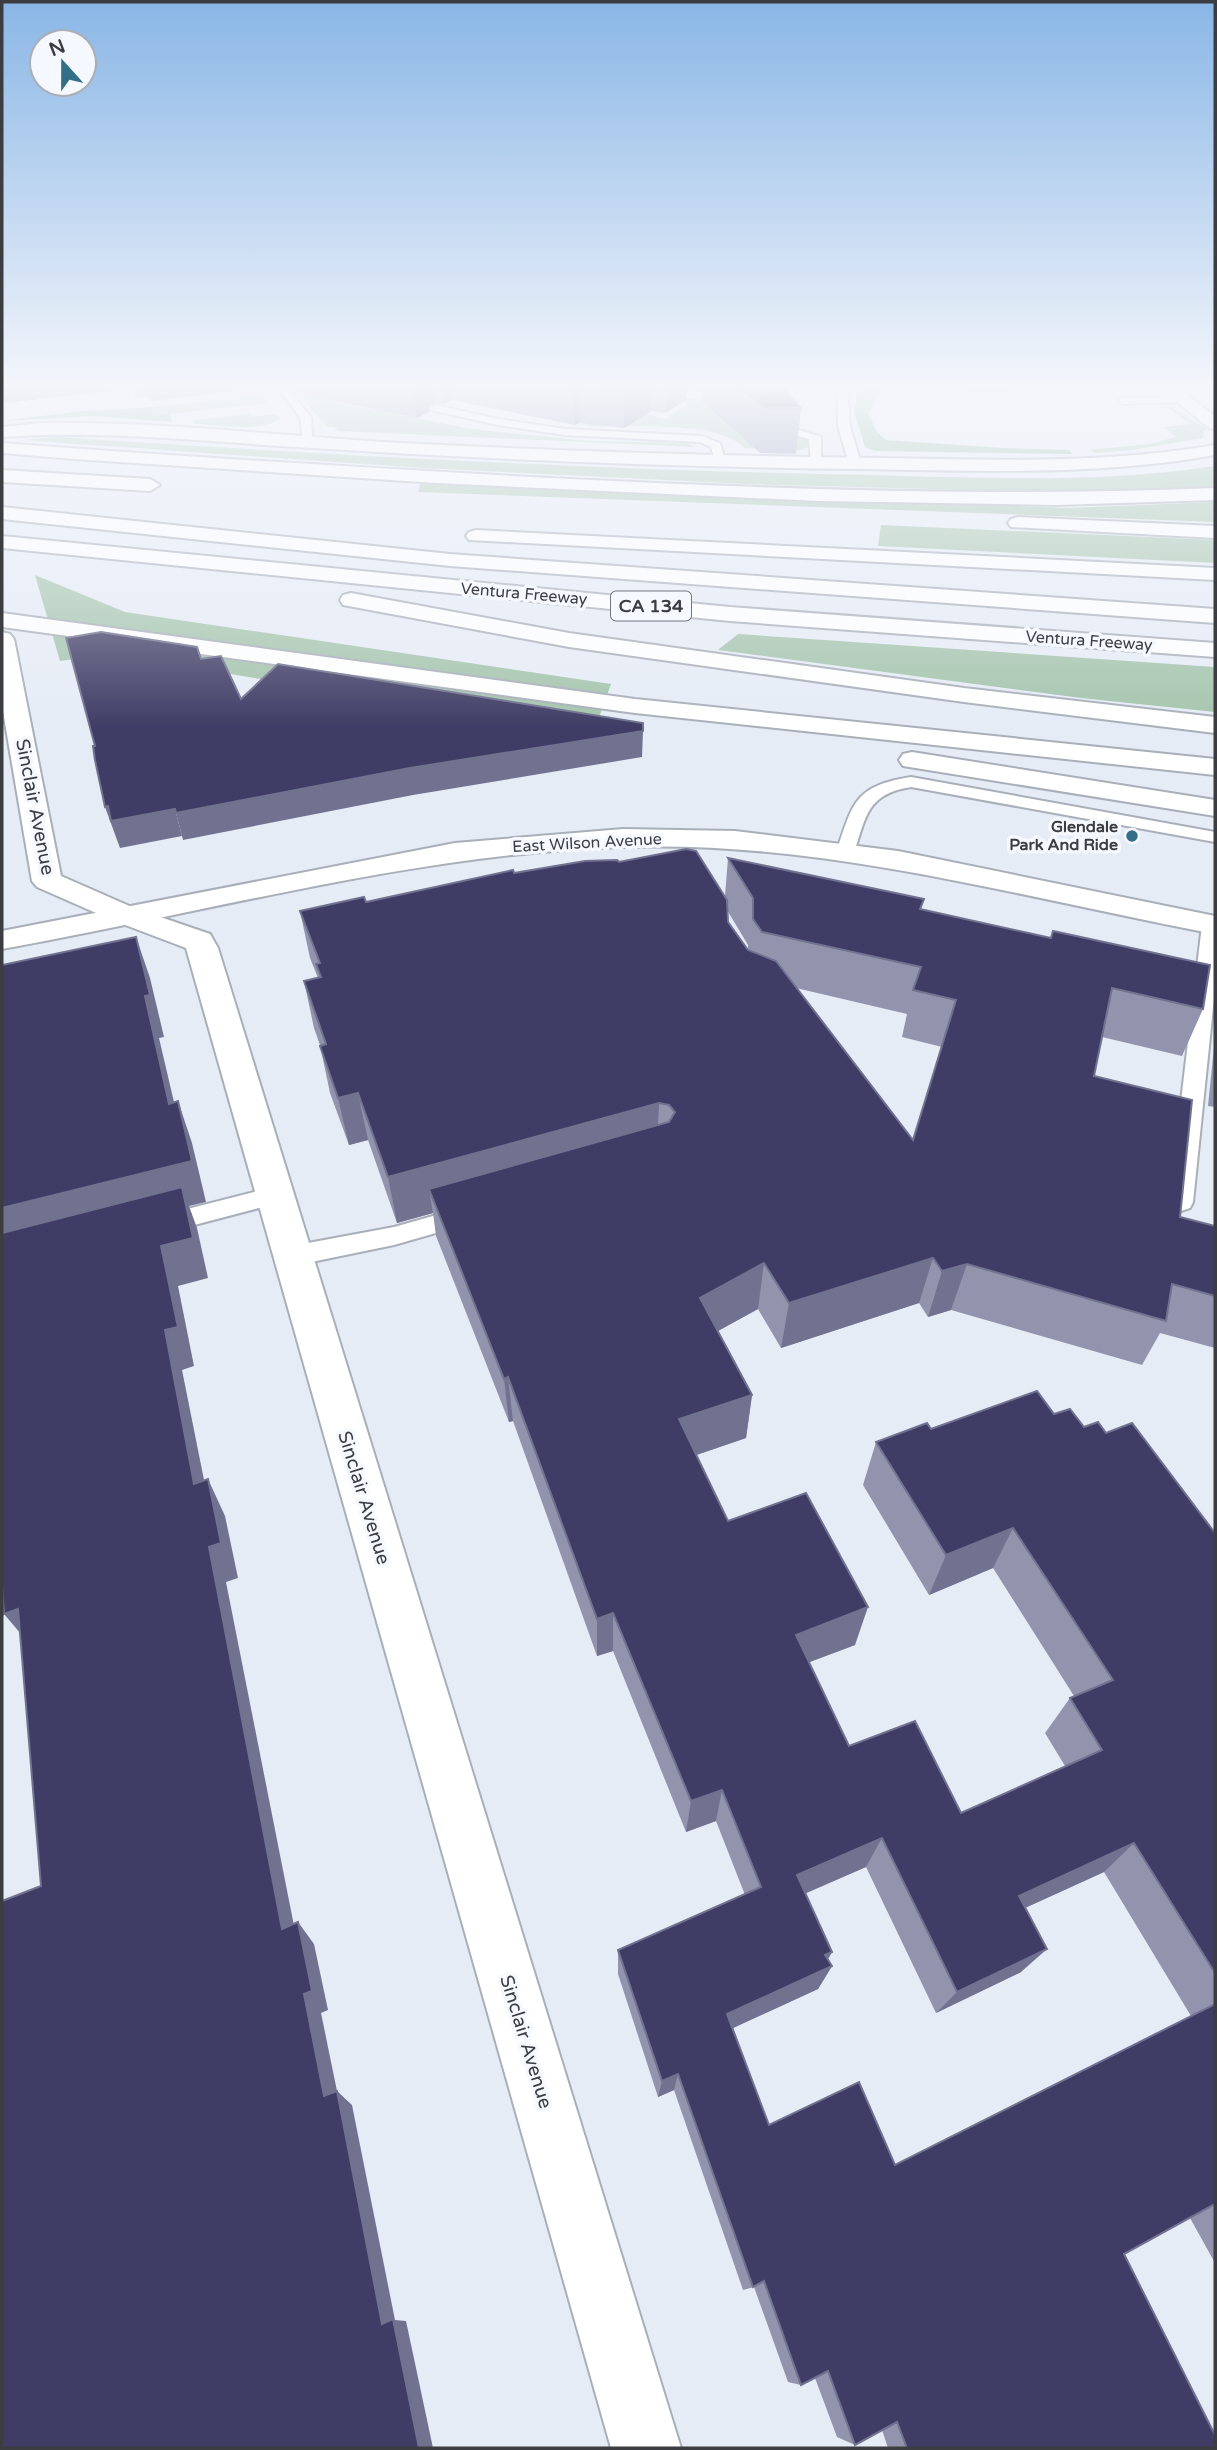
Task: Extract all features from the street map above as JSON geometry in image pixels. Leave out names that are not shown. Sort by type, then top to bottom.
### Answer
[{"type":"main road","name":"Ventura Freeway","points":[[10,499],[75,527],[730,614],[1215,650]]},
{"type":"main road","points":[[2,513],[75,527],[569,640],[964,695],[1215,725]]},
{"type":"main road","points":[[1001,523],[1215,532]]},
{"type":"main road","points":[[2,525],[75,527],[450,560],[1215,616]]},
{"type":"main road","name":"Ventura Freeway","points":[[2,542],[75,527],[309,528],[974,582],[1215,597]]},
{"type":"main road","points":[[75,527],[679,590],[1215,628]]},
{"type":"main road","points":[[309,528],[364,530]]},
{"type":"main road","points":[[460,535],[1215,574]]},
{"type":"main road","points":[[2,620],[635,706],[826,736],[1215,808]]},
{"type":"main road","name":"Sinclair Avenue","points":[[2,639],[47,881],[123,914],[199,942],[646,2448]]},
{"type":"main road","points":[[826,736],[1215,768]]},
{"type":"main road","name":"East Wilson Avenue","points":[[2,940],[123,914],[455,852],[623,838],[679,849],[735,840],[898,860],[1214,925]]},
{"type":"lane","points":[[845,853],[869,793],[886,784],[911,782],[1215,836]]},
{"type":"lane","points":[[1180,1209],[1214,925]]},
{"type":"lane","points":[[144,1230],[274,1196]]},
{"type":"lane","points":[[292,1256],[394,1236],[486,1210]]},
{"type":"green space","points":[[613,499],[835,499],[1069,508],[1215,502],[1215,522]]},
{"type":"green space","points":[[881,525],[1215,540],[1215,563],[878,546]]},
{"type":"green space","points":[[35,575],[125,612],[611,684],[593,734],[109,654],[60,661]]},
{"type":"green space","points":[[738,634],[1215,667],[1215,712],[1081,698],[718,650]]},
{"type":"building","points":[[101,632],[197,647],[201,659],[221,656],[241,699],[278,664],[643,723],[643,731],[410,768],[176,813],[175,809],[111,821],[108,806],[105,807],[95,760],[95,746],[66,638]]},
{"type":"building","points":[[686,849],[696,851],[727,900],[728,922],[748,950],[776,961],[913,1140],[956,1000],[913,990],[921,967],[762,932],[753,919],[753,898],[728,858],[924,899],[920,909],[1051,938],[1053,931],[1210,965],[1203,1009],[1112,988],[1094,1076],[1192,1100],[1180,1217],[1215,1226],[1215,1296],[1172,1284],[1166,1321],[967,1264],[942,1271],[933,1258],[789,1303],[764,1263],[700,1298],[752,1395],[679,1419],[728,1521],[806,1493],[868,1607],[796,1635],[849,1746],[915,1721],[961,1813],[1102,1750],[1070,1698],[1113,1680],[1013,1528],[946,1555],[876,1442],[927,1423],[931,1429],[1037,1391],[1054,1414],[1070,1409],[1084,1427],[1098,1422],[1106,1433],[1132,1423],[1215,1533],[1215,1973],[1134,1843],[1019,1896],[1047,1949],[957,1992],[882,1838],[797,1875],[832,1952],[825,1955],[832,1966],[727,2014],[769,2125],[859,2082],[895,2165],[1215,2004],[1215,2204],[1124,2254],[1215,2435],[1215,2448],[907,2448],[897,2422],[855,2445],[828,2371],[801,2385],[764,2281],[753,2287],[678,2074],[662,2081],[618,1950],[761,1887],[722,1790],[691,1801],[613,1613],[597,1619],[508,1377],[504,1379],[429,1189],[669,1122],[675,1112],[669,1105],[659,1103],[388,1177],[358,1093],[338,1098],[320,1046],[326,1044],[304,981],[321,977],[316,964],[320,963],[300,911],[364,897],[366,902],[513,870],[514,873],[585,861],[619,862]]},
{"type":"building","points":[[136,937],[150,995],[145,996],[169,1104],[178,1101],[192,1161],[2,1208],[2,965]]},
{"type":"building","points":[[182,1187],[193,1238],[161,1246],[178,1327],[165,1330],[194,1484],[208,1479],[221,1543],[209,1547],[282,1929],[298,1922],[312,1991],[304,1994],[324,2096],[337,2091],[382,2324],[393,2319],[419,2448],[2,2448],[2,1901],[41,1886],[18,1609],[4,1614],[2,1584],[2,1233]]},
{"type":"place","name":"Glendale Park And Ride","points":[[1132,836]]}]
